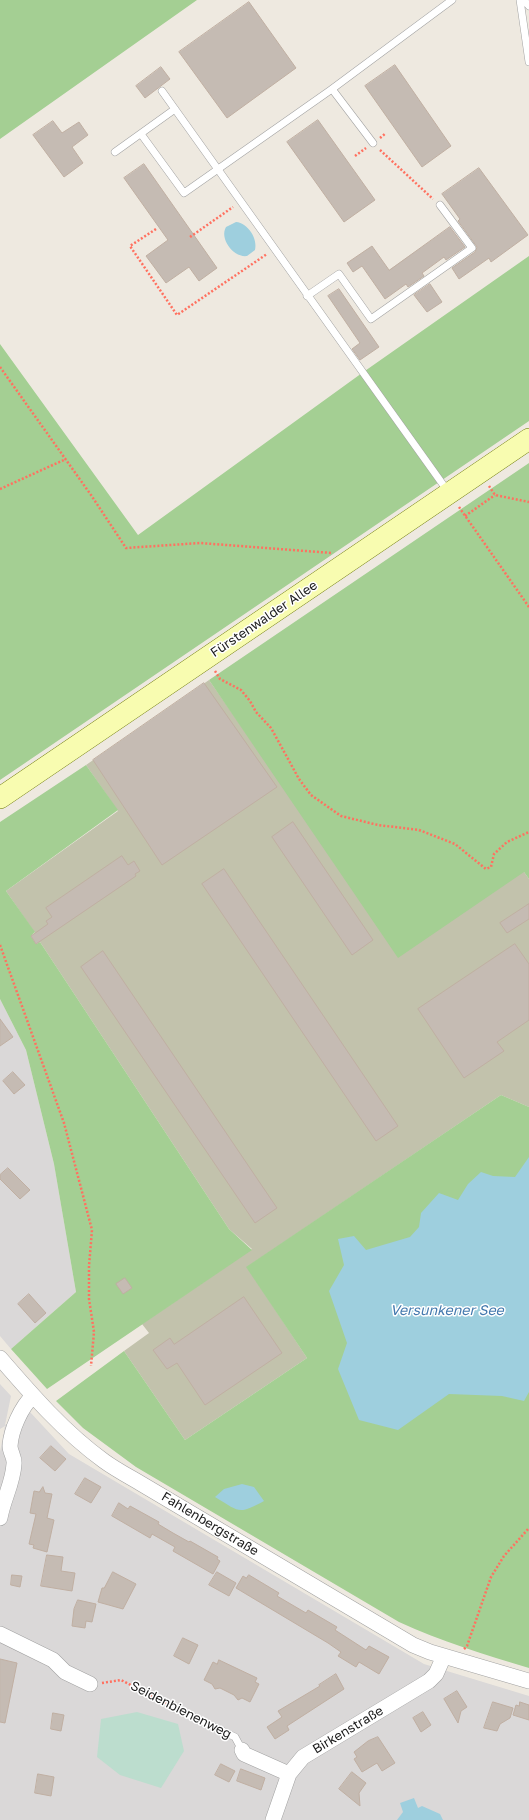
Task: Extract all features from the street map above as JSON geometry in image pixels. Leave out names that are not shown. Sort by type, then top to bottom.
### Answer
[{"type":"main road","name":"Fürstenwalder Allee","points":[[0,798],[529,439]]},
{"type":"street","name":"Fahlenbergstraße","points":[[0,1358],[33,1396],[70,1433],[110,1465],[413,1645],[450,1658],[529,1681]]},
{"type":"street","points":[[0,1518],[3,1502],[9,1488],[14,1463],[10,1448],[14,1431],[28,1401],[33,1396]]},
{"type":"street","points":[[0,1634],[53,1660],[66,1672],[90,1684]]},
{"type":"street","name":"Birkenstraße","points":[[273,1820],[289,1774],[303,1757],[429,1680],[450,1658]]},
{"type":"street","name":"Seidenbienenweg","points":[[242,1750],[244,1754],[289,1774]]},
{"type":"lane","points":[[141,134],[184,193],[332,89],[452,0]]},
{"type":"lane","points":[[520,0],[529,62]]},
{"type":"lane","points":[[524,0],[529,6]]},
{"type":"lane","points":[[332,89],[373,143]]},
{"type":"lane","points":[[162,91],[449,493]]},
{"type":"lane","points":[[114,152],[175,109]]},
{"type":"lane","points":[[307,296],[339,274],[371,319],[472,248],[440,205]]},
{"type":"lane","name":"Seidenbienenweg","points":[[174,1708],[235,1737],[242,1750]]},
{"type":"path","points":[[373,143],[440,205]]},
{"type":"path","points":[[190,237],[240,202]]},
{"type":"path","points":[[156,229],[130,246],[177,315],[274,249]]},
{"type":"path","points":[[0,367],[115,529],[126,548],[200,543],[334,553]]},
{"type":"path","points":[[0,489],[66,460]]},
{"type":"path","points":[[488,486],[495,495],[529,502]]},
{"type":"path","points":[[449,493],[529,607]]},
{"type":"path","points":[[465,516],[495,495]]},
{"type":"path","points":[[215,671],[220,679],[241,690],[250,701],[256,712],[271,728],[299,779],[311,795],[341,816],[378,824],[419,830],[455,844],[486,869],[491,867],[494,854],[507,842],[529,832]]},
{"type":"path","points":[[0,945],[64,1123],[92,1230],[89,1266],[89,1292],[94,1332],[91,1366]]},
{"type":"path","points":[[450,1658],[467,1646],[491,1578],[504,1556],[529,1528]]},
{"type":"path","name":"Seidenbienenweg","points":[[90,1684],[121,1680],[174,1708]]},
{"type":"shaded area","points":[[209,680],[283,786],[524,872],[529,879],[529,1107],[501,1095],[247,1267],[307,1358],[185,1440],[124,1351],[149,1333],[142,1324],[252,1249],[229,1229],[40,942],[36,944],[31,936],[35,933],[6,891],[118,811],[86,765]]},
{"type":"shaded area","points":[[0,999],[26,1050],[54,1164],[76,1292],[11,1349],[0,1336]]},
{"type":"shaded area","points":[[0,1384],[11,1396],[5,1425],[30,1412],[69,1454],[424,1664],[529,1696],[529,1820],[0,1820],[0,1452],[5,1426],[0,1429]]},
{"type":"shaded area","points":[[137,1712],[178,1724],[184,1751],[161,1788],[120,1775],[97,1757],[101,1719]]},
{"type":"green space","points":[[0,0],[197,0],[0,139]]},
{"type":"green space","points":[[529,256],[529,421],[0,780],[0,344],[138,535],[362,373]]},
{"type":"green space","points":[[529,463],[529,879],[524,872],[398,958],[209,680]]},
{"type":"green space","points":[[86,765],[118,810],[6,891],[35,932],[31,936],[36,944],[40,942],[229,1229],[252,1250],[47,1389],[11,1349],[76,1292],[54,1164],[26,1050],[0,999],[0,822]]},
{"type":"green space","points":[[501,1095],[529,1107],[529,1668],[463,1647],[399,1622],[136,1467],[83,1428],[56,1401],[124,1351],[185,1440],[307,1358],[246,1267]]},
{"type":"water","points":[[236,222],[248,228],[255,241],[255,250],[247,256],[242,256],[233,251],[229,247],[224,237],[226,227]]},
{"type":"water","name":"Versunkener See","points":[[529,1157],[529,1392],[524,1401],[502,1396],[449,1394],[398,1430],[359,1420],[338,1369],[347,1343],[329,1291],[344,1265],[338,1239],[354,1236],[366,1250],[410,1237],[419,1227],[421,1213],[439,1193],[458,1200],[468,1184],[481,1172],[493,1176],[515,1177]]},
{"type":"water","points":[[242,1484],[254,1487],[264,1501],[244,1510],[239,1510],[215,1497],[224,1489]]},
{"type":"water","points":[[414,1798],[418,1808],[422,1806],[440,1814],[443,1820],[397,1820],[403,1812],[400,1803]]},
{"type":"building","points":[[249,2],[296,68],[227,118],[179,52]]},
{"type":"building","points":[[395,65],[451,146],[422,167],[365,86]]},
{"type":"building","points":[[161,67],[170,79],[145,98],[136,86]]},
{"type":"building","points":[[318,120],[375,200],[344,222],[287,142]]},
{"type":"building","points":[[53,121],[62,133],[79,122],[88,135],[72,147],[83,163],[64,177],[33,135]]},
{"type":"building","points":[[144,164],[217,268],[199,281],[189,267],[166,283],[146,256],[168,240],[124,178]]},
{"type":"building","points":[[479,168],[528,235],[491,262],[489,258],[459,279],[452,268],[475,252],[477,247],[458,221],[460,219],[442,194]]},
{"type":"building","points":[[450,227],[465,247],[446,260],[444,257],[422,273],[424,276],[408,287],[406,284],[385,299],[362,266],[353,272],[347,263],[372,246],[389,270]]},
{"type":"building","points":[[430,284],[442,302],[427,312],[414,295]]},
{"type":"building","points":[[339,289],[379,347],[360,360],[352,349],[360,343],[328,296]]},
{"type":"building","points":[[204,683],[277,787],[162,865],[93,760]]},
{"type":"building","points":[[293,822],[373,940],[352,955],[272,837]]},
{"type":"building","points":[[122,856],[128,865],[134,861],[140,871],[135,874],[136,876],[36,944],[31,936],[48,924],[46,921],[52,917],[46,908]]},
{"type":"building","points":[[224,869],[398,1126],[376,1141],[202,884]]},
{"type":"building","points":[[529,904],[529,919],[507,933],[500,923]]},
{"type":"building","points":[[515,944],[529,964],[529,1020],[497,1042],[504,1051],[464,1078],[418,1009]]},
{"type":"building","points":[[103,951],[277,1208],[255,1223],[81,967]]},
{"type":"building","points":[[0,1019],[13,1037],[0,1046]]},
{"type":"building","points":[[13,1072],[25,1085],[14,1094],[3,1081]]},
{"type":"building","points":[[8,1168],[30,1190],[20,1199],[0,1179],[0,1175]]},
{"type":"building","points":[[125,1278],[132,1288],[123,1294],[116,1284]]},
{"type":"building","points":[[29,1294],[46,1313],[35,1323],[18,1304]]},
{"type":"building","points":[[244,1297],[282,1353],[205,1405],[177,1363],[167,1369],[153,1350],[170,1338],[174,1344]]},
{"type":"building","points":[[51,1446],[66,1459],[55,1471],[40,1458]]},
{"type":"building","points":[[85,1478],[101,1487],[91,1503],[75,1494]]},
{"type":"building","points":[[43,1487],[45,1493],[52,1494],[47,1518],[54,1520],[47,1552],[33,1548],[34,1545],[29,1544],[36,1514],[30,1513],[34,1491],[39,1492]]},
{"type":"building","points":[[119,1503],[128,1509],[130,1506],[159,1522],[158,1524],[173,1533],[218,1557],[217,1559],[220,1561],[213,1574],[173,1551],[175,1547],[152,1534],[150,1538],[112,1516]]},
{"type":"building","points":[[47,1555],[63,1557],[61,1571],[75,1573],[72,1591],[41,1586]]},
{"type":"building","points":[[113,1572],[136,1584],[123,1609],[98,1602],[102,1588],[104,1588]]},
{"type":"building","points":[[217,1572],[236,1583],[229,1596],[209,1585]]},
{"type":"building","points":[[12,1575],[22,1576],[20,1587],[11,1585]]},
{"type":"building","points":[[249,1575],[279,1593],[277,1596],[306,1613],[308,1610],[337,1627],[335,1630],[366,1650],[369,1646],[389,1657],[379,1674],[359,1662],[356,1667],[338,1656],[341,1652],[328,1643],[236,1588],[243,1576],[246,1578]]},
{"type":"building","points":[[78,1600],[96,1604],[92,1622],[86,1621],[85,1628],[72,1626],[74,1609]]},
{"type":"building","points":[[183,1638],[198,1645],[189,1664],[174,1656]]},
{"type":"building","points":[[0,1659],[17,1663],[5,1723],[0,1722]]},
{"type":"building","points":[[219,1660],[257,1678],[255,1682],[259,1684],[250,1702],[242,1698],[238,1700],[234,1695],[220,1688],[215,1689],[212,1684],[204,1680],[213,1662],[217,1664]]},
{"type":"building","points":[[336,1674],[344,1689],[287,1726],[289,1730],[275,1739],[267,1727],[282,1717],[278,1711],[320,1686],[319,1685]]},
{"type":"building","points":[[457,1691],[467,1707],[461,1711],[458,1723],[444,1699]]},
{"type":"building","points":[[493,1702],[513,1708],[510,1718],[500,1724],[497,1731],[484,1728]]},
{"type":"building","points":[[520,1702],[529,1705],[529,1720],[513,1715],[516,1705],[519,1706]]},
{"type":"building","points":[[423,1712],[431,1725],[421,1732],[413,1718]]},
{"type":"building","points":[[53,1713],[64,1715],[61,1731],[51,1729]]},
{"type":"building","points":[[378,1737],[395,1763],[382,1771],[377,1763],[362,1772],[354,1759],[357,1757],[354,1752],[368,1741]]},
{"type":"building","points":[[221,1764],[235,1771],[229,1782],[215,1775]]},
{"type":"building","points":[[241,1769],[265,1778],[261,1790],[237,1781]]},
{"type":"building","points":[[352,1772],[366,1783],[359,1793],[360,1806],[339,1789]]},
{"type":"building","points":[[38,1774],[54,1777],[51,1796],[35,1793]]}]
